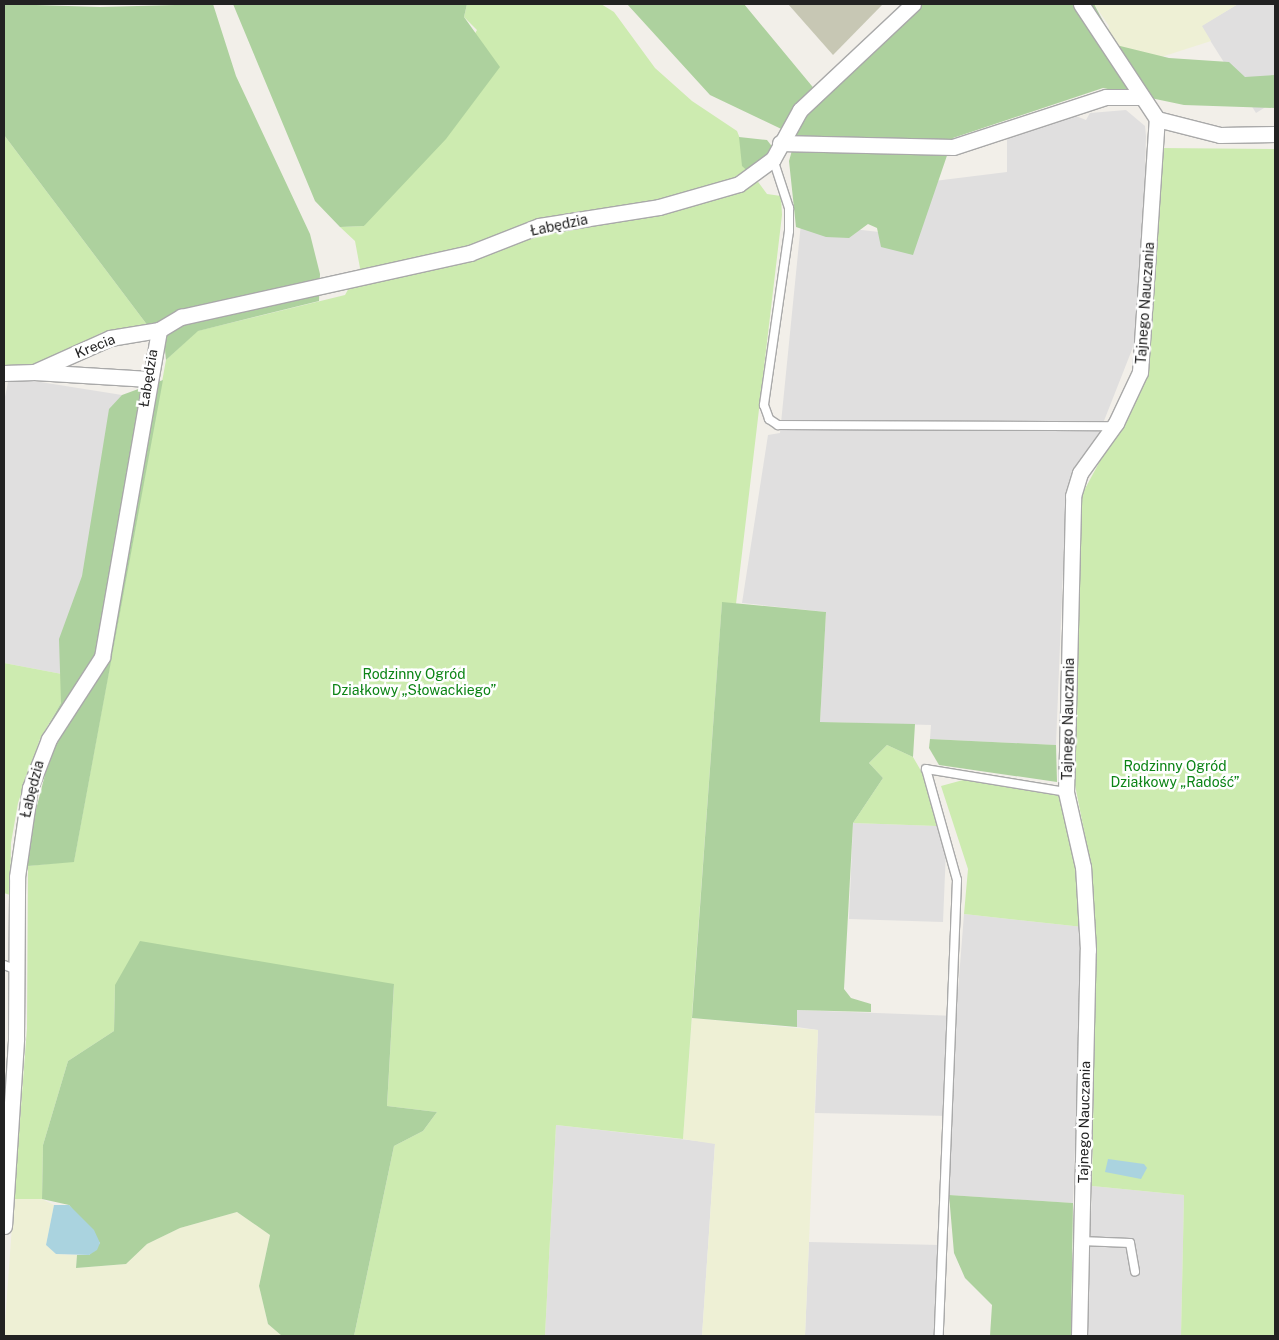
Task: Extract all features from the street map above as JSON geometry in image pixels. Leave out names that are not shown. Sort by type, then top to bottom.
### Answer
[{"type":"street","points":[[773,159],[780,143],[800,110],[913,4]]},
{"type":"street","points":[[1081,4],[1139,96],[1158,119],[1220,135],[1275,134]]},
{"type":"street","points":[[780,143],[953,147],[1106,97],[1139,96]]},
{"type":"street","name":"Tajnego Nauczania","points":[[1079,1336],[1088,950],[1084,867],[1066,792],[1073,496],[1080,473],[1114,426],[1142,361],[1158,119]]},
{"type":"street","name":"Łabędzia","points":[[4,1226],[19,971],[18,877],[30,788],[49,739],[102,657],[159,330],[181,317],[470,253],[539,226],[659,207],[739,184],[773,159]]},
{"type":"street","name":"Krecia","points":[[34,372],[104,340],[159,330]]},
{"type":"street","name":"Krecia","points":[[4,373],[34,372],[149,379]]},
{"type":"lane","points":[[773,159],[790,208],[789,231],[764,405],[769,419],[778,425],[1114,426]]},
{"type":"lane","points":[[939,1336],[957,880],[926,768],[1066,792]]},
{"type":"lane","points":[[4,965],[19,971]]},
{"type":"lane","points":[[1081,1241],[1130,1243],[1135,1272]]},
{"type":"shaded area","points":[[788,4],[883,4],[833,55]]},
{"type":"shaded area","points":[[1094,4],[1238,4],[1202,26],[1211,41],[1127,68],[1106,39],[1109,26]]},
{"type":"shaded area","points":[[1238,4],[1275,4],[1275,101],[1256,113],[1201,26]]},
{"type":"shaded area","points":[[1126,110],[1145,126],[1146,136],[1142,287],[1137,298],[1135,342],[1065,520],[1056,745],[930,739],[931,725],[820,722],[826,612],[742,603],[768,435],[780,433],[801,223],[905,235],[910,184],[1007,172],[1007,131],[1071,114],[1086,120],[1090,113]]},
{"type":"shaded area","points":[[9,377],[122,395],[62,674],[4,663],[4,402]]},
{"type":"shaded area","points":[[853,823],[937,826],[946,849],[943,922],[849,919]]},
{"type":"shaded area","points":[[964,914],[1083,927],[1073,1203],[949,1195],[950,1116],[815,1113],[818,1030],[797,1027],[797,1010],[956,1016]]},
{"type":"shaded area","points":[[692,1018],[818,1030],[805,1336],[702,1336],[715,1144],[683,1139]]},
{"type":"shaded area","points":[[556,1125],[715,1143],[702,1336],[545,1335]]},
{"type":"shaded area","points":[[1092,1186],[1184,1195],[1181,1336],[1087,1336]]},
{"type":"shaded area","points":[[14,1199],[42,1199],[54,1205],[46,1245],[56,1254],[77,1255],[76,1268],[126,1264],[147,1244],[180,1228],[237,1212],[270,1235],[259,1286],[268,1324],[282,1336],[4,1336]]},
{"type":"shaded area","points":[[809,1242],[940,1245],[934,1336],[805,1336]]},
{"type":"green space","points":[[4,4],[100,7],[213,4],[236,76],[310,234],[320,274],[319,301],[198,331],[166,360],[164,340],[148,326],[4,135]]},
{"type":"green space","points":[[233,4],[467,4],[464,17],[500,67],[446,139],[364,226],[340,227],[315,201]]},
{"type":"green space","name":"Rodzinny Ogród Działkowy „Słowackiego”","points":[[467,4],[601,4],[614,12],[655,68],[692,101],[737,131],[756,179],[767,194],[781,196],[782,215],[736,604],[722,603],[683,1139],[556,1125],[545,1335],[354,1336],[394,1146],[423,1131],[437,1112],[387,1106],[394,985],[115,985],[114,1031],[68,1061],[43,1145],[42,1199],[14,1199],[27,1028],[28,866],[74,861],[166,360],[197,331],[345,295],[360,268],[355,241],[340,227],[364,226],[477,30],[464,17]]},
{"type":"green space","points":[[627,4],[744,4],[821,97],[917,4],[1094,4],[1116,45],[1169,58],[1229,62],[1245,77],[1275,75],[1275,108],[1184,105],[1103,88],[953,138],[913,255],[881,247],[877,228],[868,224],[849,238],[826,237],[796,227],[789,161],[796,136],[710,95]]},
{"type":"green space","points":[[4,135],[148,326],[103,332],[35,367],[4,367]]},
{"type":"green space","points":[[739,137],[767,140],[774,149],[756,179],[742,166]]},
{"type":"green space","name":"Rodzinny Ogród Działkowy „Radość”","points":[[1160,148],[1275,149],[1275,1336],[1181,1336],[1184,1195],[1092,1186],[1096,943],[1091,866],[1074,780],[1080,498],[1148,372]]},
{"type":"green space","points":[[163,380],[74,862],[28,866],[28,840],[52,748],[49,724],[61,703],[59,639],[82,576],[109,409],[122,395]]},
{"type":"green space","points":[[722,602],[826,612],[820,722],[915,724],[913,757],[887,745],[869,763],[883,778],[853,823],[844,989],[851,998],[871,1004],[871,1012],[797,1010],[797,1027],[692,1018]]},
{"type":"green space","points":[[4,663],[62,674],[61,703],[40,739],[18,803],[11,843],[10,895],[4,893]]},
{"type":"green space","points":[[930,739],[1056,745],[1057,782],[939,765],[929,748]]},
{"type":"green space","points":[[887,745],[913,757],[924,776],[937,826],[853,823],[883,778],[869,763]]},
{"type":"green space","points":[[963,780],[1060,796],[1077,870],[1083,927],[964,914],[968,869],[941,786]]},
{"type":"green space","points":[[140,941],[394,984],[387,1106],[437,1112],[423,1131],[394,1146],[354,1336],[282,1336],[268,1324],[259,1286],[270,1235],[237,1212],[180,1228],[147,1244],[126,1264],[76,1268],[77,1255],[89,1255],[100,1243],[69,1205],[42,1199],[43,1145],[68,1061],[114,1031],[115,985]]},
{"type":"green space","points":[[949,1195],[1073,1203],[1071,1336],[990,1336],[992,1305],[965,1278],[954,1253]]},
{"type":"water","points":[[1108,1159],[1144,1164],[1147,1168],[1141,1179],[1105,1172]]},
{"type":"water","points":[[54,1205],[69,1205],[94,1230],[100,1243],[97,1250],[89,1255],[56,1254],[46,1245]]}]
